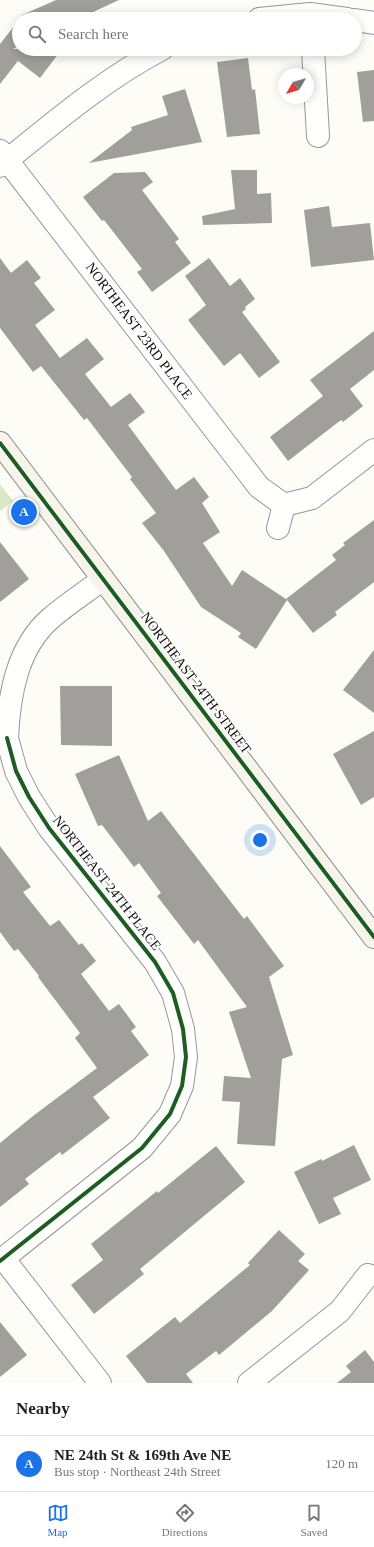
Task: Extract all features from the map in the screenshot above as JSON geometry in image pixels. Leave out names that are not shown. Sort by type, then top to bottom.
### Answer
[{"type":"main road","name":"NORTHEAST 24TH STREET","points":[[0,443],[374,937]]},
{"type":"street","points":[[362,21],[374,23]]},
{"type":"street","points":[[2,159],[82,100],[149,56]]},
{"type":"street","points":[[313,56],[318,136]]},
{"type":"street","name":"NORTHEAST 23RD PLACE","points":[[2,159],[258,487],[284,505]]},
{"type":"street","points":[[278,528],[284,505],[312,498],[374,450]]},
{"type":"street","name":"NORTHEAST 24TH PLACE","points":[[2,1259],[142,1148],[170,1114],[182,1086],[186,1057],[183,1029],[173,993],[155,962],[49,828],[29,797],[16,771],[3,738],[8,722],[13,686],[24,654],[35,635],[50,618],[103,579]]},
{"type":"street","points":[[2,1259],[100,1383]]},
{"type":"street","points":[[249,1383],[340,1311],[368,1275]]},
{"type":"green space","points":[[0,484],[13,501],[0,511]]},
{"type":"building","points":[[56,0],[119,0],[93,12],[29,12]]},
{"type":"building","points":[[12,29],[12,56],[57,56],[40,78],[18,61],[0,84],[0,44]]},
{"type":"building","points":[[248,58],[252,90],[255,89],[260,134],[227,137],[217,62]]},
{"type":"building","points":[[374,70],[374,121],[363,122],[357,72]]},
{"type":"building","points":[[185,89],[202,142],[89,163],[132,130],[131,127],[168,115],[162,96]]},
{"type":"building","points":[[231,170],[257,170],[257,194],[271,193],[272,223],[203,225],[202,216],[235,209]]},
{"type":"building","points":[[145,172],[153,182],[142,190],[179,239],[175,242],[191,263],[152,292],[137,272],[142,269],[104,220],[102,221],[83,197],[114,173]]},
{"type":"building","points":[[329,206],[332,227],[370,223],[374,260],[311,267],[304,210]]},
{"type":"building","points":[[0,258],[11,273],[27,260],[41,278],[34,283],[55,310],[35,325],[60,358],[87,338],[104,359],[85,374],[111,407],[130,393],[145,412],[128,425],[176,490],[194,477],[209,497],[202,503],[220,532],[203,543],[232,586],[242,570],[286,599],[336,560],[332,555],[345,545],[343,543],[374,520],[374,582],[335,612],[337,615],[313,633],[287,600],[256,649],[238,637],[241,633],[201,607],[164,551],[142,523],[156,513],[130,479],[132,477],[87,418],[84,420],[41,366],[33,372],[0,328]]},
{"type":"building","points":[[209,258],[230,286],[240,278],[255,299],[245,307],[246,309],[242,312],[280,362],[259,378],[240,353],[224,366],[188,320],[206,305],[185,276]]},
{"type":"building","points":[[374,331],[374,370],[350,389],[363,406],[343,422],[341,420],[288,461],[270,437],[323,396],[310,380]]},
{"type":"building","points":[[0,542],[29,579],[0,602]]},
{"type":"building","points":[[374,650],[374,713],[343,690]]},
{"type":"building","points":[[60,686],[112,686],[112,746],[61,745]]},
{"type":"building","points":[[374,731],[374,797],[361,805],[333,754]]},
{"type":"building","points":[[119,755],[148,821],[161,811],[244,919],[247,916],[284,966],[269,977],[293,1055],[282,1059],[275,1146],[237,1144],[240,1102],[222,1101],[224,1076],[251,1078],[229,1012],[247,1007],[198,940],[194,944],[157,896],[161,893],[139,863],[134,867],[102,825],[98,826],[75,774]]},
{"type":"building","points":[[0,846],[31,887],[23,892],[50,926],[59,920],[79,945],[82,943],[96,961],[81,974],[109,1011],[119,1004],[136,1027],[131,1031],[149,1055],[93,1097],[110,1118],[62,1155],[60,1152],[25,1179],[29,1184],[0,1207],[0,1143],[97,1068],[75,1038],[80,1033],[18,949],[14,951],[0,932]]},
{"type":"building","points":[[354,1145],[371,1180],[333,1198],[341,1214],[319,1224],[294,1172],[321,1159],[322,1161]]},
{"type":"building","points":[[216,1146],[245,1182],[140,1269],[144,1274],[94,1314],[71,1285],[103,1260],[91,1244],[157,1191],[158,1193]]},
{"type":"building","points":[[279,1230],[305,1254],[298,1261],[309,1270],[272,1311],[219,1355],[216,1351],[186,1374],[193,1383],[147,1383],[126,1356],[175,1317],[180,1323],[250,1265],[248,1263]]},
{"type":"building","points":[[0,1322],[27,1355],[0,1377]]},
{"type":"building","points":[[365,1350],[374,1362],[374,1383],[337,1383],[351,1372],[346,1366]]},
{"type":"cycle path","points":[[0,443],[374,937]]},
{"type":"cycle path","points":[[0,1261],[142,1148],[170,1114],[182,1086],[186,1057],[183,1029],[173,993],[155,962],[49,828],[29,797],[16,771],[7,738]]},
{"type":"place","name":"NE 24th St & 169th Ave NE","points":[[24,512]]}]
